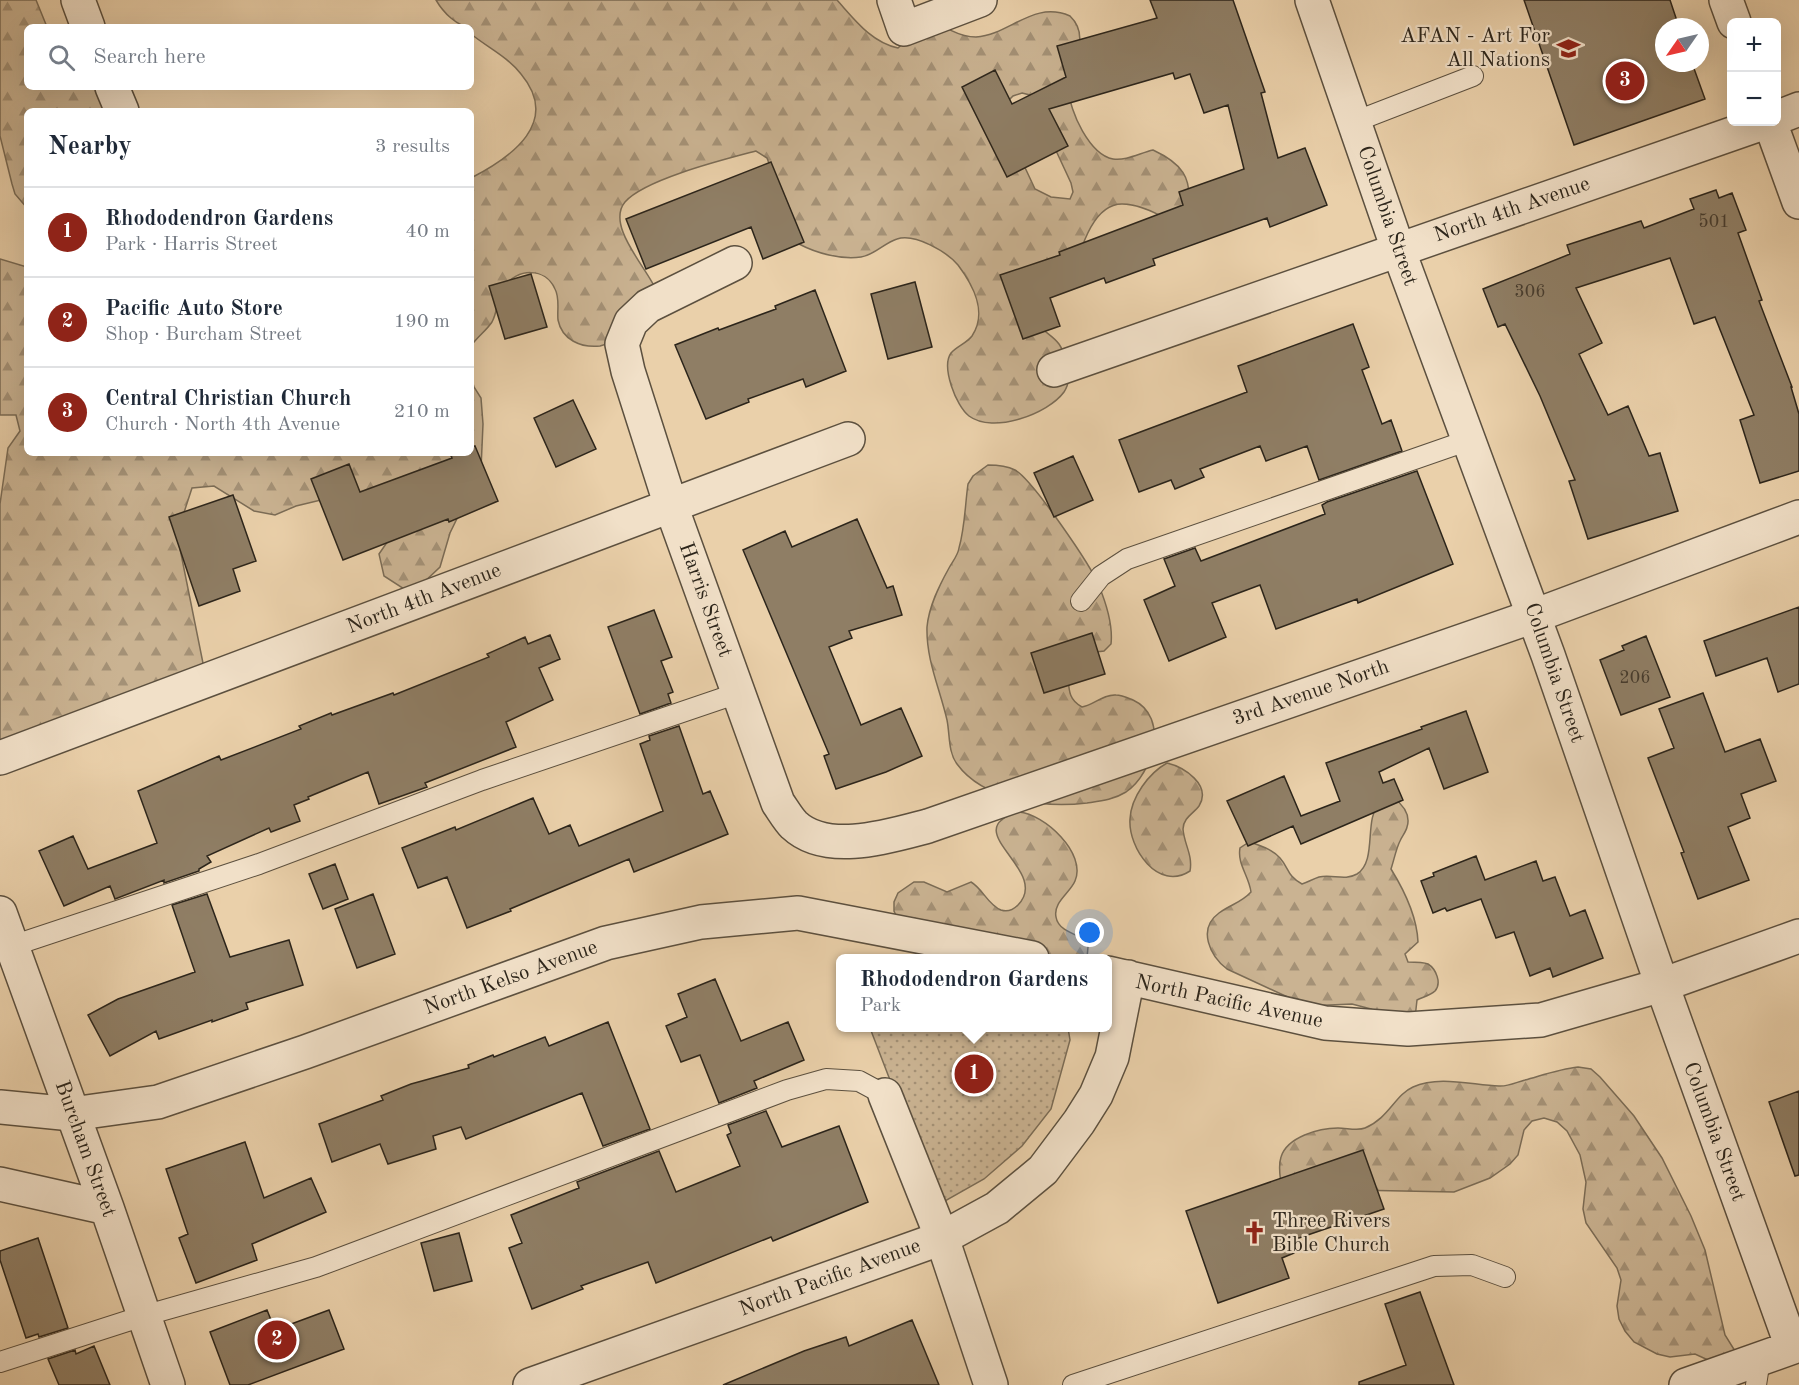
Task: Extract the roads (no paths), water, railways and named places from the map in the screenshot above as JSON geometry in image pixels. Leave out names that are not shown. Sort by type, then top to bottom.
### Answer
[{"type":"street","points":[[78,0],[87,24]]},
{"type":"street","points":[[899,14],[980,0]]},
{"type":"street","name":"Columbia Street","points":[[1312,0],[1398,249],[1534,616],[1662,985],[1795,1346]]},
{"type":"street","points":[[1726,0],[1733,18]]},
{"type":"street","points":[[113,90],[121,108]]},
{"type":"street","points":[[1781,116],[1799,109]]},
{"type":"street","name":"North 4th Avenue","points":[[1054,370],[1756,126]]},
{"type":"street","points":[[1770,126],[1799,202]]},
{"type":"street","name":"Harris Street","points":[[735,263],[648,306],[631,322],[622,344],[628,371],[671,506],[778,803],[795,825],[816,838]]},
{"type":"street","name":"North 4th Avenue","points":[[0,758],[848,439]]},
{"type":"street","name":"3rd Avenue North","points":[[816,838],[847,842],[881,838],[928,826],[1534,616],[1799,517]]},
{"type":"street","name":"North Kelso Avenue","points":[[0,1107],[72,1114],[158,1102],[305,1052],[606,943],[701,922],[798,913],[1011,954]]},
{"type":"street","name":"Burcham Street","points":[[0,914],[107,1208],[168,1385]]},
{"type":"street","name":"North Pacific Avenue","points":[[530,1385],[942,1238],[998,1208],[1043,1170],[1096,1095],[1112,1057],[1118,975],[1325,1023],[1408,1029],[1541,1020],[1662,985],[1799,936]]},
{"type":"street","points":[[885,1095],[942,1238],[991,1385]]},
{"type":"street","points":[[0,1184],[107,1208]]},
{"type":"street","points":[[1686,1385],[1758,1372],[1795,1346]]},
{"type":"lane","points":[[1354,122],[1473,76]]},
{"type":"lane","points":[[1081,601],[1101,576],[1127,559],[1469,440]]},
{"type":"lane","points":[[12,946],[259,864],[482,780],[738,693]]},
{"type":"lane","points":[[0,1362],[143,1316],[316,1267],[787,1090],[826,1079],[859,1081],[885,1095]]},
{"type":"lane","points":[[1073,1385],[1434,1266],[1472,1265],[1505,1277]]},
{"type":"place","name":"AFAN - Art For All Nations","points":[[1568,48]]},
{"type":"place","name":"Central Christian Church","points":[[1625,81]]},
{"type":"place","name":"Rhododendron Gardens","points":[[974,1074]]},
{"type":"place","name":"Three Rivers Bible Church","points":[[1254,1233]]},
{"type":"place","name":"Pacific Auto Store","points":[[277,1340]]}]
